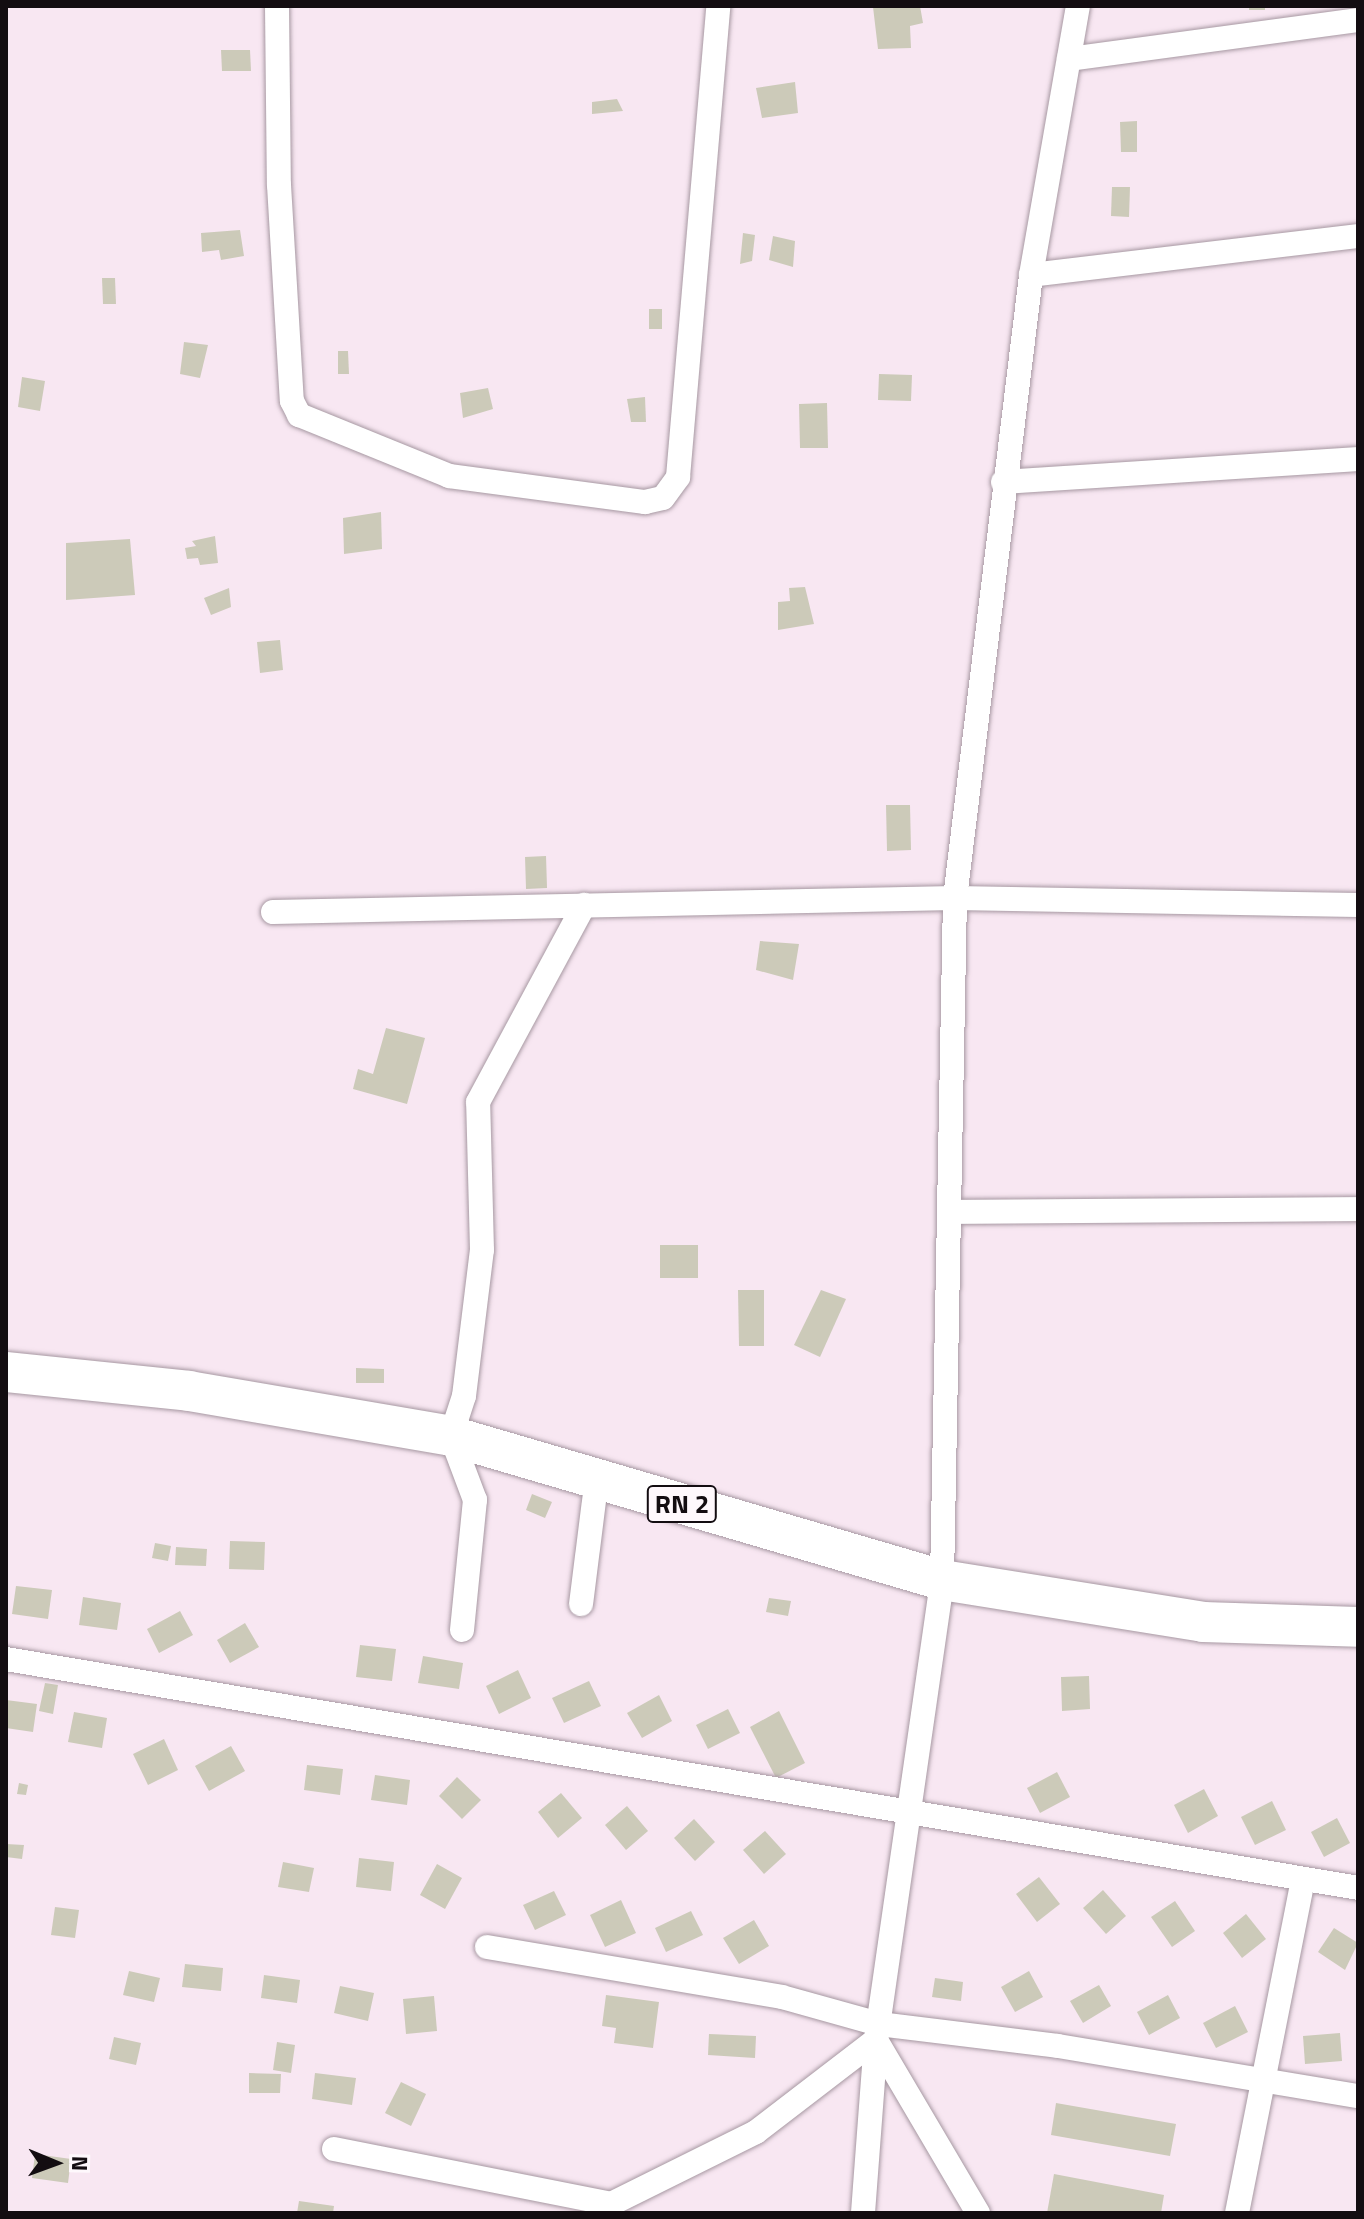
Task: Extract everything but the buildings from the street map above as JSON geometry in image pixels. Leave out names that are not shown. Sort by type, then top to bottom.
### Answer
[{"type":"main road","name":"RN 2","points":[[6,1372],[203,1393],[451,1436],[942,1580],[1203,1622],[1358,1627]]},
{"type":"street","points":[[277,6],[279,185],[292,401],[299,415],[449,476],[645,502],[663,498],[678,477],[718,6]]},
{"type":"street","points":[[863,2213],[877,2032],[942,1580],[952,1212],[955,898],[1003,482],[1031,275],[1078,6]]},
{"type":"street","points":[[1069,59],[1358,20]]},
{"type":"street","points":[[1031,275],[1358,236]]},
{"type":"street","points":[[1003,482],[1358,459]]},
{"type":"street","points":[[273,912],[955,898],[1358,905]]},
{"type":"street","points":[[462,1630],[475,1500],[451,1436],[465,1390],[482,1250],[478,1102],[584,905]]},
{"type":"street","points":[[952,1212],[1358,1209]]},
{"type":"street","points":[[581,1604],[597,1478]]},
{"type":"street","points":[[6,1659],[167,1690],[908,1808],[1358,1888]]},
{"type":"street","points":[[1237,2213],[1267,2078],[1303,1879]]},
{"type":"street","points":[[487,1947],[782,1997],[877,2032],[1267,2078],[1358,2096]]},
{"type":"street","points":[[334,2149],[611,2204],[756,2132],[877,2032]]},
{"type":"street","points":[[877,2032],[978,2213]]}]
